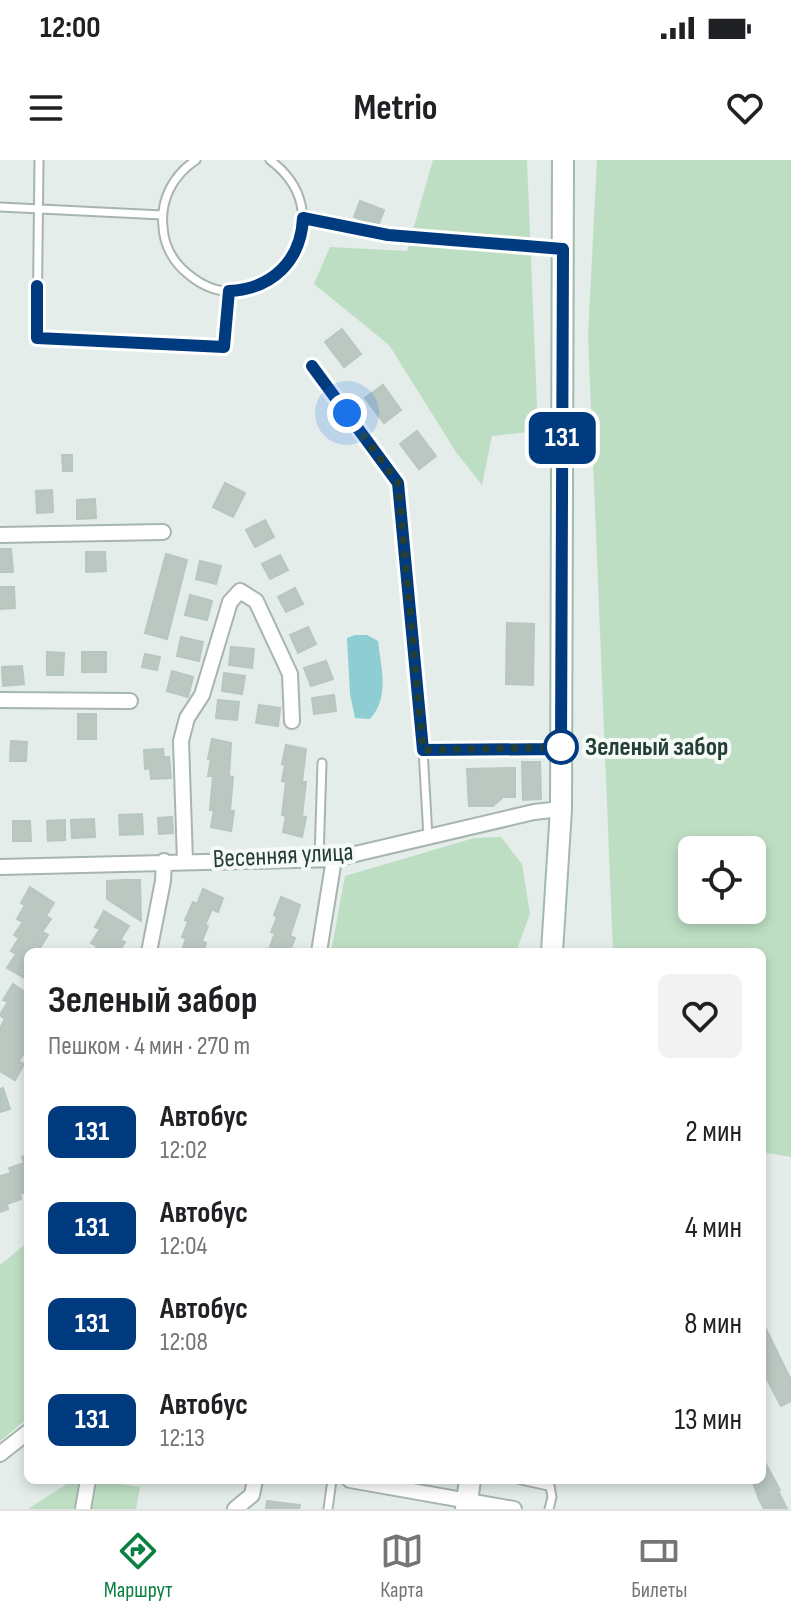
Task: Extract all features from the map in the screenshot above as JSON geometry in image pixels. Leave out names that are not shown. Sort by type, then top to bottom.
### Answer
[{"type":"street","points":[[552,948],[561,809],[563,160]]},
{"type":"street","points":[[0,535],[163,532]]},
{"type":"street","points":[[185,861],[181,741],[187,718],[202,695],[230,602],[240,591],[256,601],[290,674],[292,721]]},
{"type":"street","points":[[0,700],[130,701]]},
{"type":"street","name":"Весенняя улица","points":[[0,867],[327,859],[534,812],[561,809]]},
{"type":"street","points":[[319,948],[327,859]]},
{"type":"street","points":[[150,948],[164,861]]},
{"type":"street","points":[[0,1454],[24,1435]]},
{"type":"street","points":[[83,1509],[87,1484]]},
{"type":"street","points":[[381,1484],[468,1496],[514,1509]]},
{"type":"street","points":[[235,1509],[252,1495]]},
{"type":"lane","points":[[39,160],[37,338],[224,347],[229,291]]},
{"type":"lane","points":[[196,160],[176,178],[165,199],[162,215],[166,245],[178,265],[196,280],[229,291],[263,284],[282,271],[300,241],[302,207],[294,185],[270,160]]},
{"type":"lane","points":[[0,207],[162,215]]},
{"type":"lane","points":[[303,218],[388,235],[563,249]]},
{"type":"lane","points":[[312,366],[398,483],[428,837]]},
{"type":"lane","points":[[423,750],[561,749]]},
{"type":"lane","points":[[322,763],[327,859]]},
{"type":"lane","points":[[328,1509],[331,1484]]},
{"type":"lane","points":[[549,1484],[552,1497],[549,1509]]},
{"type":"green space","points":[[433,160],[527,160],[538,431],[492,436],[482,485],[456,452],[389,345],[314,284],[330,247],[407,251]]},
{"type":"green space","points":[[597,160],[791,160],[791,1157],[766,1153],[766,948],[613,948],[588,336]]},
{"type":"green space","points":[[501,837],[522,864],[530,914],[517,948],[332,948],[345,876],[474,838]]},
{"type":"green space","points":[[24,1245],[24,1421],[0,1441],[0,1265]]},
{"type":"green space","points":[[67,1484],[80,1484],[75,1509],[28,1509]]},
{"type":"green space","points":[[94,1484],[140,1487],[136,1509],[90,1509]]},
{"type":"water","points":[[367,635],[378,641],[382,692],[370,719],[355,718],[350,694],[347,638]]},
{"type":"building","points":[[360,201],[384,210],[378,226],[354,217]]},
{"type":"building","points":[[342,329],[361,354],[344,367],[325,342]]},
{"type":"building","points":[[383,385],[401,410],[384,423],[365,398]]},
{"type":"building","points":[[417,431],[436,456],[419,469],[400,444]]},
{"type":"building","points":[[62,455],[72,455],[72,471],[63,471]]},
{"type":"building","points":[[225,483],[245,493],[233,517],[213,507]]},
{"type":"building","points":[[52,490],[53,512],[37,513],[36,491]]},
{"type":"building","points":[[95,499],[96,518],[77,519],[77,500]]},
{"type":"building","points":[[265,520],[274,537],[255,547],[246,530]]},
{"type":"building","points":[[0,549],[11,549],[13,572],[0,572]]},
{"type":"building","points":[[86,552],[105,552],[106,571],[86,572]]},
{"type":"building","points":[[166,554],[187,560],[167,639],[145,633]]},
{"type":"building","points":[[280,555],[288,570],[270,579],[262,564]]},
{"type":"building","points":[[200,561],[221,566],[216,584],[196,579]]},
{"type":"building","points":[[0,587],[14,587],[15,608],[0,609]]},
{"type":"building","points":[[295,588],[303,604],[286,612],[278,597]]},
{"type":"building","points":[[190,595],[212,601],[207,620],[185,615]]},
{"type":"building","points":[[507,623],[534,624],[533,685],[506,684]]},
{"type":"building","points":[[308,627],[316,644],[298,653],[290,635]]},
{"type":"building","points":[[181,637],[203,642],[199,661],[177,656]]},
{"type":"building","points":[[231,647],[254,649],[252,668],[229,665]]},
{"type":"building","points":[[47,652],[64,653],[63,675],[47,675]]},
{"type":"building","points":[[82,652],[106,652],[106,672],[82,672]]},
{"type":"building","points":[[145,654],[160,657],[157,670],[142,667]]},
{"type":"building","points":[[326,661],[333,679],[311,686],[304,668]]},
{"type":"building","points":[[22,666],[24,684],[3,686],[2,667]]},
{"type":"building","points":[[172,671],[193,677],[188,697],[167,691]]},
{"type":"building","points":[[224,673],[245,676],[242,694],[222,691]]},
{"type":"building","points":[[334,695],[336,711],[314,714],[312,698]]},
{"type":"building","points":[[218,700],[239,702],[237,720],[216,718]]},
{"type":"building","points":[[259,705],[280,708],[278,726],[256,723]]},
{"type":"building","points":[[78,714],[96,714],[96,739],[78,739]]},
{"type":"building","points":[[212,739],[231,743],[229,776],[233,777],[230,811],[234,811],[231,831],[211,827],[213,776],[208,776],[211,759],[208,759]]},
{"type":"building","points":[[11,741],[27,742],[26,761],[10,761]]},
{"type":"building","points":[[286,745],[306,749],[302,816],[306,817],[302,837],[283,832],[286,782],[282,781],[285,765],[282,764]]},
{"type":"building","points":[[163,749],[164,757],[169,757],[171,778],[151,779],[150,768],[145,769],[144,750]]},
{"type":"building","points":[[522,762],[540,762],[541,799],[523,800]]},
{"type":"building","points":[[515,768],[515,797],[503,797],[493,806],[469,806],[467,769]]},
{"type":"building","points":[[142,814],[143,834],[120,835],[119,815]]},
{"type":"building","points":[[172,817],[173,833],[159,834],[158,818]]},
{"type":"building","points":[[94,819],[95,837],[72,838],[71,820]]},
{"type":"building","points":[[65,820],[65,840],[48,841],[47,821]]},
{"type":"building","points":[[13,821],[30,821],[31,841],[13,841]]},
{"type":"building","points":[[140,880],[141,921],[107,899],[107,881]]},
{"type":"building","points":[[30,887],[54,903],[46,916],[51,919],[42,932],[48,935],[40,948],[24,948],[24,978],[7,968],[16,954],[11,951],[19,938],[14,935],[23,922],[17,919],[25,905],[21,903]]},
{"type":"building","points":[[203,889],[223,898],[218,912],[212,909],[205,925],[208,926],[202,941],[206,943],[204,948],[183,948],[186,939],[182,937],[188,922],[185,920],[193,902],[197,904]]},
{"type":"building","points":[[281,897],[300,905],[290,936],[295,938],[291,948],[269,948],[275,933],[271,932],[277,917],[274,915]]},
{"type":"building","points":[[104,911],[129,926],[120,940],[125,942],[121,948],[96,948],[91,943],[100,929],[95,927]]},
{"type":"building","points":[[13,984],[24,991],[24,1053],[19,1061],[24,1064],[15,1080],[0,1071],[0,1028],[5,1019],[0,1015],[8,1002],[3,1000]]},
{"type":"building","points":[[3,1088],[10,1109],[0,1112],[0,1089]]},
{"type":"building","points":[[24,1163],[24,1192],[20,1194],[21,1199],[7,1204],[8,1209],[0,1212],[0,1176],[11,1173],[9,1168]]},
{"type":"building","points":[[766,1329],[791,1380],[791,1401],[781,1406],[766,1378]]},
{"type":"building","points":[[766,1464],[787,1509],[764,1509],[753,1484],[766,1484]]},
{"type":"building","points":[[267,1501],[300,1505],[299,1509],[266,1509]]},
{"type":"bus line","name":"131","points":[[37,286],[37,338],[224,347],[229,291],[263,284],[282,271],[296,252],[303,230],[303,218],[388,235],[563,249],[561,749],[423,750],[398,483],[312,366]]},
{"type":"place","name":"Зеленый забор","points":[[561,747]]},
{"type":"route","points":[[347,413],[398,483],[423,750],[561,747]]}]
